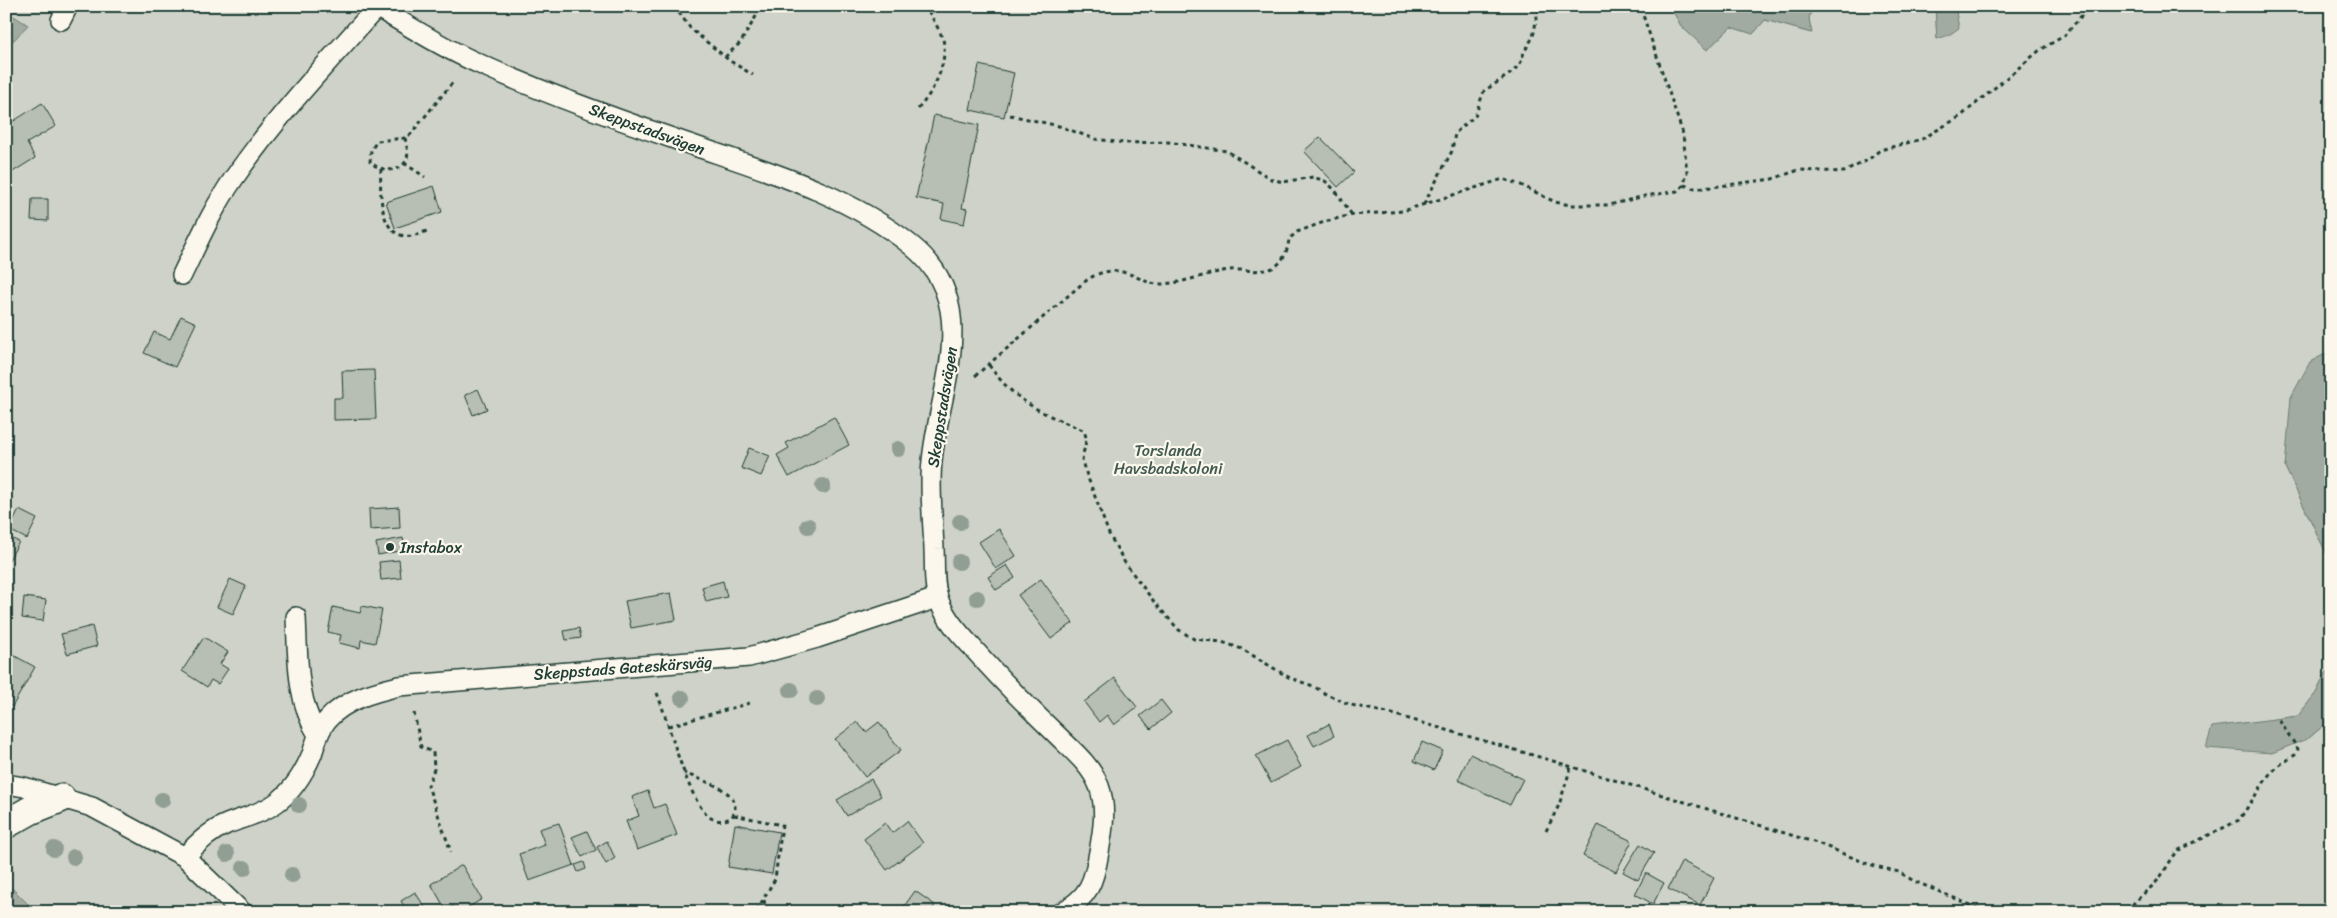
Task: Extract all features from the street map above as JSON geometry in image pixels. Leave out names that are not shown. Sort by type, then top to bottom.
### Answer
[{"type":"street","points":[[6,824],[30,810],[61,798]]},
{"type":"lane","name":"Skeppstadsvägen","points":[[376,7],[470,60],[585,108],[821,192],[863,213],[910,244],[925,258],[934,270],[949,300],[952,348],[944,398],[934,442],[931,478],[937,598],[947,618],[978,655],[1083,761],[1098,783],[1104,804],[1103,829],[1096,872],[1087,894],[1062,912]]},
{"type":"lane","points":[[182,275],[211,216],[234,178],[276,124],[376,7]]},
{"type":"lane","name":"Skeppstads Gateskärsväg","points":[[186,857],[209,834],[227,824],[257,814],[277,802],[290,791],[302,775],[318,735],[327,720],[357,698],[386,689],[408,685],[698,663],[764,654],[937,598]]},
{"type":"lane","points":[[296,617],[299,675],[304,707],[318,735]]},
{"type":"lane","points":[[6,784],[92,807],[186,857],[242,912]]},
{"type":"path","points":[[674,6],[691,29],[725,57],[753,75]]},
{"type":"path","points":[[725,57],[741,42],[762,6]]},
{"type":"path","points":[[918,109],[930,97],[936,84],[944,44],[926,6]]},
{"type":"path","points":[[1424,205],[1452,151],[1455,133],[1475,116],[1484,92],[1513,72],[1521,62],[1524,52],[1533,37],[1539,6]]},
{"type":"path","points":[[944,398],[989,365],[1093,275],[1112,271],[1126,272],[1146,283],[1169,284],[1233,270],[1268,270],[1276,266],[1282,259],[1288,248],[1289,239],[1297,232],[1327,221],[1352,215],[1402,211],[1503,179],[1521,184],[1555,202],[1593,206],[1677,191],[1684,184],[1687,163],[1683,134],[1640,6]]},
{"type":"path","points":[[1684,184],[1692,188],[1704,188],[1772,179],[1799,170],[1844,172],[1868,160],[1880,150],[1922,139],[1961,116],[2040,50],[2064,36],[2090,6]]},
{"type":"path","points":[[404,138],[408,155],[404,163],[397,168],[381,169],[370,162],[369,155],[377,140],[404,138],[422,122],[470,60]]},
{"type":"path","points":[[1010,116],[1059,126],[1095,139],[1131,144],[1168,142],[1227,151],[1270,179],[1283,182],[1313,177],[1325,180],[1335,190],[1352,215]]},
{"type":"path","points":[[404,163],[425,176]]},
{"type":"path","points":[[381,169],[380,192],[386,219],[390,226],[396,233],[406,236],[413,236],[430,230]]},
{"type":"path","points":[[989,365],[999,380],[1021,400],[1041,413],[1083,430],[1086,434],[1088,438],[1082,453],[1082,462],[1109,534],[1125,564],[1155,603],[1180,630],[1194,639],[1222,642],[1242,649],[1290,678],[1313,686],[1351,705],[1392,714],[1572,767],[1820,844],[1868,864],[1899,872],[1914,881],[1987,912]]},
{"type":"path","points":[[650,666],[655,688],[684,773],[706,814],[720,821],[727,820],[734,814],[736,803],[732,796],[717,787],[684,773]]},
{"type":"path","points":[[408,685],[421,747],[433,752],[434,770],[428,786],[451,852]]},
{"type":"path","points":[[669,726],[750,703]]},
{"type":"path","points":[[2128,912],[2133,902],[2158,880],[2172,857],[2179,850],[2240,820],[2269,775],[2278,766],[2295,755],[2298,750],[2296,745],[2279,720]]},
{"type":"path","points":[[1546,830],[1559,805],[1572,767]]},
{"type":"path","points":[[734,814],[782,825],[775,879],[758,910]]},
{"type":"path","points":[[764,898],[766,912]]},
{"type":"green space","name":"Torslanda Havsbadskoloni","points":[[6,6],[1670,6],[1681,26],[1707,50],[1731,27],[1753,34],[1765,20],[1811,33],[1809,19],[1812,6],[1907,6],[1907,10],[1913,6],[1935,6],[1937,39],[1961,6],[2331,6],[2331,351],[2310,362],[2285,467],[2331,563],[2331,669],[2326,673],[2316,693],[2298,716],[2223,726],[2309,738],[2331,719],[2331,912],[36,912],[6,882]]},
{"type":"shaded area","points":[[1670,6],[1812,6],[1809,19],[1812,33],[1765,20],[1753,34],[1731,27],[1707,50],[1681,26]]},
{"type":"shaded area","points":[[1935,6],[1961,6],[1956,12],[1959,28],[1949,35],[1937,39]]},
{"type":"shaded area","points":[[6,11],[28,25],[14,40],[6,45]]},
{"type":"shaded area","points":[[2331,351],[2331,563],[2285,467],[2291,397],[2310,362]]},
{"type":"shaded area","points":[[2331,669],[2331,719],[2309,738],[2272,753],[2206,748],[2212,727],[2298,716],[2316,693],[2326,673]]},
{"type":"shaded area","points":[[6,882],[36,912],[6,912]]},
{"type":"building","points":[[979,65],[1014,73],[1004,117],[970,110]]},
{"type":"building","points":[[42,103],[56,126],[27,143],[35,158],[11,173],[6,166],[6,132],[11,129],[9,124]]},
{"type":"building","points":[[934,115],[979,125],[962,208],[967,209],[964,224],[941,219],[944,204],[916,198]]},
{"type":"building","points":[[1320,137],[1354,172],[1338,187],[1304,151]]},
{"type":"building","points":[[434,186],[442,212],[395,228],[386,202]]},
{"type":"building","points":[[32,199],[48,199],[48,221],[31,220]]},
{"type":"building","points":[[181,316],[196,323],[175,367],[144,353],[154,332],[170,339]]},
{"type":"building","points":[[374,370],[376,419],[334,420],[334,398],[343,398],[342,371]]},
{"type":"building","points":[[478,389],[487,409],[473,415],[465,395]]},
{"type":"building","points":[[834,417],[849,445],[789,477],[777,455],[789,448],[786,443]]},
{"type":"building","points":[[749,448],[770,456],[761,476],[741,468]]},
{"type":"building","points":[[399,507],[400,528],[370,530],[369,509]]},
{"type":"building","points":[[19,510],[37,519],[27,539],[9,530]]},
{"type":"building","points":[[999,529],[1016,556],[996,569],[979,542]]},
{"type":"building","points":[[7,536],[19,542],[9,560],[6,558]]},
{"type":"building","name":"Instabox","points":[[403,538],[405,550],[378,555],[376,543]]},
{"type":"building","points":[[399,560],[401,578],[381,580],[379,562]]},
{"type":"building","points":[[1007,565],[1015,578],[996,590],[988,577]]},
{"type":"building","points":[[230,579],[246,586],[233,614],[217,607]]},
{"type":"building","points":[[1041,579],[1073,623],[1051,639],[1018,595]]},
{"type":"building","points":[[723,581],[727,597],[706,602],[702,587]]},
{"type":"building","points":[[671,593],[676,620],[631,628],[625,601]]},
{"type":"building","points":[[24,597],[46,600],[43,621],[22,618]]},
{"type":"building","points":[[362,606],[382,610],[375,643],[361,640],[360,648],[339,643],[341,635],[328,632],[333,607],[360,613]]},
{"type":"building","points":[[92,626],[97,646],[67,654],[61,634]]},
{"type":"building","points":[[579,628],[581,638],[566,640],[564,631]]},
{"type":"building","points":[[204,637],[228,652],[220,664],[228,669],[218,684],[211,680],[207,687],[182,671]]},
{"type":"building","points":[[6,651],[35,667],[12,707],[6,703]]},
{"type":"building","points":[[1115,678],[1137,707],[1114,725],[1107,715],[1099,722],[1084,702]]},
{"type":"building","points":[[1161,700],[1171,713],[1151,729],[1140,716]]},
{"type":"building","points":[[857,722],[866,732],[879,722],[901,750],[865,777],[835,739]]},
{"type":"building","points":[[1329,724],[1334,736],[1314,746],[1308,735]]},
{"type":"building","points":[[1287,740],[1301,767],[1271,783],[1256,756]]},
{"type":"building","points":[[1422,742],[1443,751],[1434,770],[1414,761]]},
{"type":"building","points":[[1470,754],[1523,779],[1510,805],[1458,780]]},
{"type":"building","points":[[871,779],[881,796],[847,816],[837,800]]},
{"type":"building","points":[[648,791],[654,808],[665,804],[677,835],[637,850],[626,821],[639,816],[632,797]]},
{"type":"building","points":[[907,821],[923,843],[887,870],[864,839],[885,823],[892,833]]},
{"type":"building","points":[[559,823],[574,865],[529,881],[519,854],[545,845],[539,829]]},
{"type":"building","points":[[735,824],[779,832],[772,874],[728,867]]},
{"type":"building","points":[[1598,825],[1632,841],[1616,872],[1583,856]]},
{"type":"building","points":[[587,831],[596,850],[582,857],[572,837]]},
{"type":"building","points":[[607,841],[615,858],[606,864],[597,847]]},
{"type":"building","points":[[1640,844],[1654,853],[1638,880],[1623,872]]},
{"type":"building","points":[[1682,861],[1714,878],[1700,905],[1668,889]]},
{"type":"building","points":[[584,862],[586,869],[578,872],[575,865]]},
{"type":"building","points":[[462,865],[482,899],[461,912],[456,912],[453,906],[446,910],[431,884]]},
{"type":"building","points":[[1646,873],[1664,883],[1653,904],[1635,894]]},
{"type":"building","points":[[915,891],[935,905],[931,912],[900,912]]},
{"type":"building","points":[[415,892],[428,912],[407,912],[401,901]]},
{"type":"place","name":"Instabox","points":[[390,547]]}]
